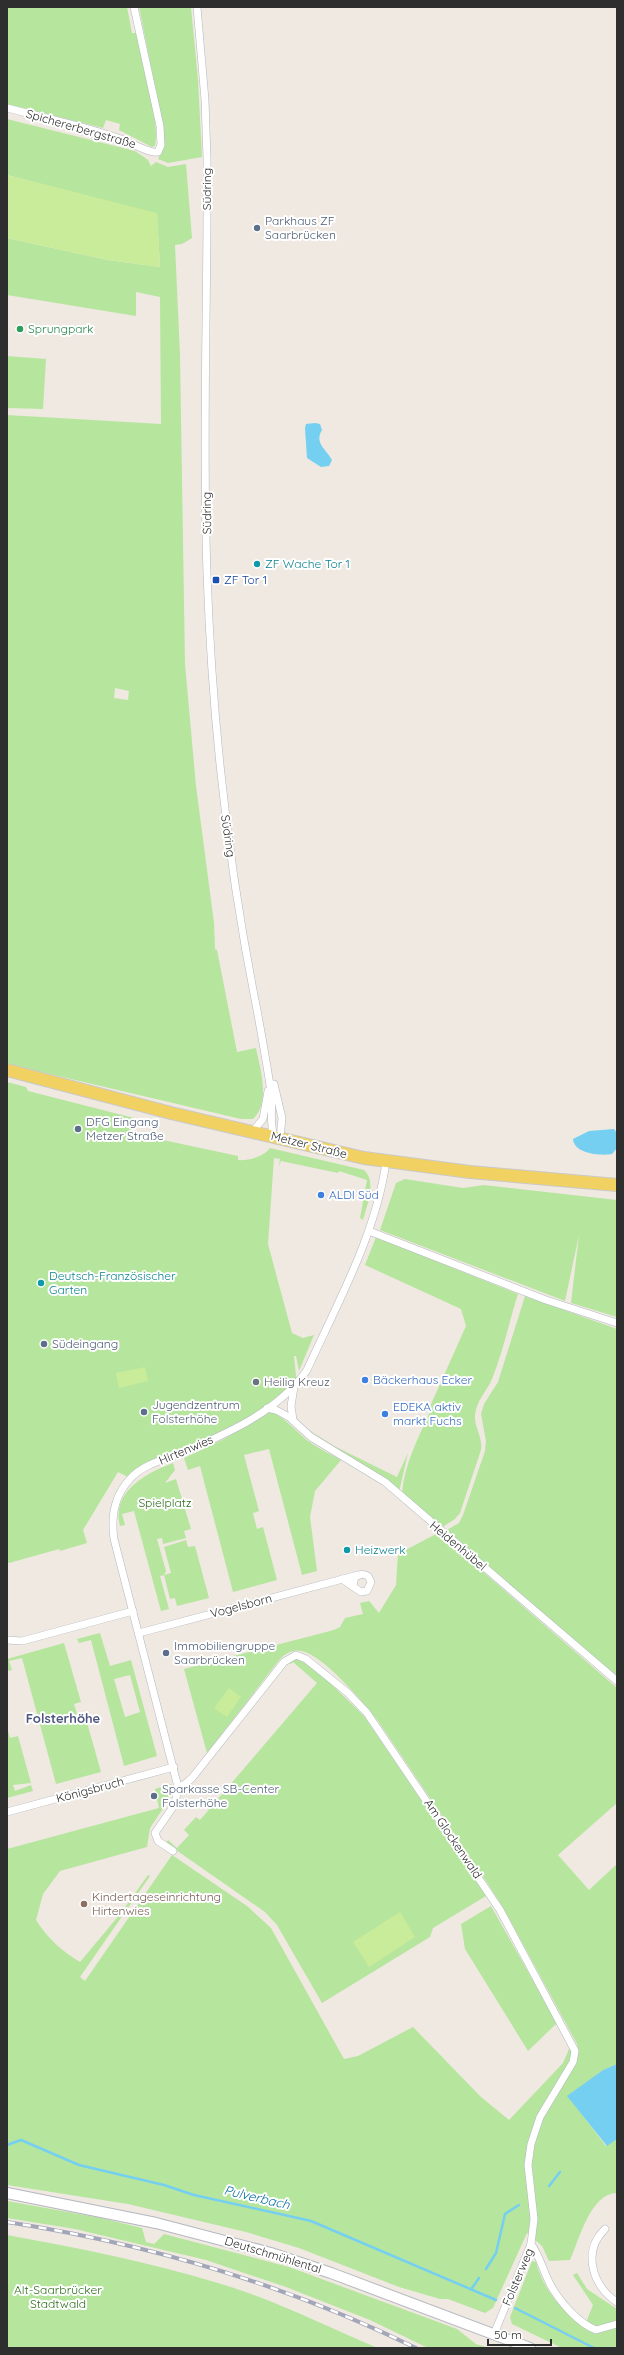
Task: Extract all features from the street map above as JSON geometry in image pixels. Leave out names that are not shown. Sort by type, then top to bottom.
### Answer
[{"type":"main road","name":"Metzer Straße","points":[[7,1070],[252,1132],[386,1162],[617,1185]]},
{"type":"main road","name":"Deutschmühlental","points":[[7,2193],[156,2223],[271,2253],[331,2273],[530,2348]]},
{"type":"street","name":"Spichererbergstraße","points":[[7,108],[117,138],[153,153],[158,152],[161,145],[160,126],[134,7]]},
{"type":"street","name":"Südring","points":[[197,7],[204,78],[207,158],[207,570],[212,667],[219,759],[231,855],[269,1080],[277,1137]]},
{"type":"street","name":"Südring","points":[[258,1016],[282,1118],[277,1137]]},
{"type":"street","name":"Südring","points":[[252,1132],[263,1119],[269,1080]]},
{"type":"street","name":"Hirtenwies","points":[[178,1787],[113,1527],[116,1503],[126,1484],[143,1469],[210,1440],[267,1408],[286,1395],[294,1387],[307,1370],[369,1231],[382,1186],[386,1162]]},
{"type":"street","points":[[369,1231],[540,1297],[617,1323]]},
{"type":"street","points":[[293,1420],[291,1406],[294,1387]]},
{"type":"street","name":"Heidenhübel","points":[[267,1408],[276,1410],[293,1420],[311,1437],[385,1482],[617,1681]]},
{"type":"street","points":[[342,1579],[353,1585],[356,1590],[361,1592],[370,1588],[371,1582],[368,1576],[358,1575],[354,1580],[353,1585]]},
{"type":"street","name":"Vogelsborn","points":[[139,1633],[358,1575]]},
{"type":"street","points":[[7,1640],[22,1641],[133,1611]]},
{"type":"street","name":"Am Glockenwald","points":[[178,1787],[185,1784],[192,1778],[270,1679],[284,1662],[292,1656],[300,1656],[323,1671],[367,1713],[500,1910],[574,2045],[575,2051],[573,2062],[540,2117],[531,2144],[528,2177],[534,2219]]},
{"type":"street","name":"Königsbruch","points":[[7,1812],[174,1767]]},
{"type":"street","points":[[173,1851],[158,1841],[155,1833],[174,1804],[178,1787]]},
{"type":"street","name":"Folsterweg","points":[[494,2334],[532,2244],[534,2219]]},
{"type":"street","points":[[605,2229],[597,2237],[593,2246],[594,2271],[603,2292],[617,2302]]},
{"type":"street","points":[[532,2244],[558,2296],[575,2314],[596,2330],[617,2324]]},
{"type":"green space","points":[[7,7],[127,7],[132,33],[136,33],[150,91],[155,123],[155,146],[152,147],[119,130],[120,124],[106,120],[103,128],[7,104]]},
{"type":"green space","points":[[139,7],[191,7],[198,80],[202,157],[168,163],[158,159],[163,148],[163,127]]},
{"type":"green space","points":[[7,119],[135,151],[148,160],[151,166],[156,162],[168,167],[186,164],[192,238],[182,244],[175,245],[180,355],[185,664],[196,786],[214,923],[215,949],[217,950],[237,1052],[256,1048],[262,1075],[262,1104],[253,1119],[241,1119],[7,1064],[7,415],[161,424],[160,297],[136,292],[136,316],[7,295],[7,238],[108,260],[160,267],[157,214],[7,175]],"holes":[[[115,688],[129,691],[128,700],[114,698]]]},
{"type":"green space","points":[[7,175],[157,213],[160,267],[108,260],[7,238]]},
{"type":"green space","points":[[7,356],[46,359],[43,409],[7,408]]},
{"type":"green space","points":[[7,1082],[26,1087],[28,1091],[134,1118],[130,1133],[238,1156],[238,1160],[255,1158],[264,1154],[270,1148],[364,1170],[370,1181],[369,1201],[363,1220],[360,1218],[367,1180],[339,1171],[338,1173],[281,1161],[279,1166],[280,1159],[274,1158],[268,1244],[292,1333],[303,1338],[314,1335],[299,1371],[296,1356],[294,1356],[296,1376],[299,1382],[253,1417],[130,1478],[118,1472],[83,1530],[87,1543],[9,1563],[7,1562]]},
{"type":"green space","points":[[405,1179],[463,1188],[484,1185],[617,1200],[617,1317],[571,1303],[579,1235],[565,1301],[380,1230],[396,1183]]},
{"type":"green space","points":[[376,1237],[518,1294],[496,1369],[490,1383],[477,1405],[475,1419],[481,1441],[481,1450],[460,1513],[455,1519],[441,1528],[402,1494],[403,1483],[412,1452],[430,1412],[428,1411],[466,1326],[461,1309],[365,1265]]},
{"type":"green space","points":[[525,1296],[617,1329],[617,1678],[445,1531],[459,1523],[463,1515],[485,1451],[486,1441],[481,1414],[484,1404],[498,1382]]},
{"type":"green space","points":[[145,1367],[148,1381],[119,1388],[116,1373]]},
{"type":"green space","points":[[271,1411],[286,1421],[308,1441],[341,1460],[315,1491],[310,1517],[317,1571],[302,1575],[269,1449],[244,1455],[259,1511],[253,1513],[257,1529],[263,1527],[277,1580],[233,1592],[200,1466],[188,1470],[184,1458],[222,1440]]},
{"type":"green space","points":[[303,1426],[334,1446],[397,1477],[408,1453],[399,1492]]},
{"type":"green space","name":"Spielplatz","points":[[173,1463],[175,1470],[165,1483],[176,1479],[191,1529],[184,1531],[186,1538],[163,1544],[162,1538],[157,1539],[166,1571],[164,1575],[160,1576],[169,1609],[161,1611],[134,1511],[122,1514],[125,1525],[120,1526],[119,1514],[121,1503],[133,1486],[152,1472]]},
{"type":"green space","points":[[438,1533],[617,1688],[617,1803],[558,1855],[589,1890],[617,1864],[617,2064],[603,2070],[568,2096],[606,2146],[617,2139],[617,2193],[608,2195],[593,2209],[582,2230],[570,2260],[549,2261],[542,2246],[527,2233],[493,2308],[485,2313],[448,2299],[440,2299],[399,2287],[299,2248],[246,2232],[128,2204],[7,2185],[7,1849],[159,1808],[155,1789],[171,1784],[170,1798],[150,1828],[147,1847],[60,1871],[43,1894],[36,1920],[45,1933],[56,1944],[80,1962],[121,1913],[148,1875],[150,1876],[80,1977],[85,1981],[172,1855],[247,1906],[271,1928],[344,2059],[358,2056],[413,2027],[481,2097],[509,2120],[563,2063],[569,2049],[579,2052],[577,2044],[504,1909],[378,1721],[343,1681],[311,1655],[302,1651],[287,1653],[280,1659],[207,1753],[184,1669],[334,1630],[340,1627],[345,1618],[363,1614],[360,1603],[369,1601],[379,1613],[396,1585],[398,1554]]},
{"type":"green space","points":[[186,1540],[188,1547],[195,1546],[209,1598],[177,1606],[175,1598],[170,1599],[164,1575],[171,1573],[164,1547]]},
{"type":"green space","points":[[100,1633],[110,1666],[131,1660],[157,1756],[124,1766],[91,1640],[79,1643],[77,1639]],"holes":[[[130,1675],[140,1712],[125,1717],[114,1679]]]},
{"type":"green space","points":[[64,1643],[81,1702],[74,1704],[79,1721],[86,1719],[101,1772],[56,1784],[22,1658],[9,1661],[12,1670],[7,1671],[7,1659]]},
{"type":"green space","points":[[293,1659],[299,1659],[324,1677],[364,1716],[486,1896],[433,1928],[430,1937],[322,2003],[277,1925],[265,1912],[166,1843],[168,1840],[177,1848],[189,1835],[184,1830],[196,1817],[200,1820],[317,1683],[293,1662],[291,1664],[288,1662]]},
{"type":"green space","points":[[229,1688],[241,1697],[227,1717],[214,1708]]},
{"type":"green space","points":[[7,1727],[10,1738],[18,1736],[31,1783],[13,1785],[15,1791],[31,1785],[33,1791],[7,1798]]},
{"type":"green space","points":[[491,1906],[557,2023],[528,2051],[465,1949],[461,1924]]},
{"type":"green space","points":[[400,1912],[415,1937],[369,1967],[353,1942]]},
{"type":"green space","points":[[7,2201],[101,2218],[142,2228],[146,2242],[154,2244],[164,2234],[289,2267],[457,2329],[476,2344],[489,2348],[428,2348],[370,2320],[286,2287],[206,2260],[75,2229],[7,2218]]},
{"type":"green space","name":"Alt-Saarbrücker Stadtwald","points":[[7,2235],[166,2268],[238,2289],[378,2348],[7,2348]]},
{"type":"green space","points":[[532,2261],[536,2262],[548,2290],[554,2298],[561,2306],[585,2325],[593,2305],[573,2275],[577,2273],[587,2289],[617,2309],[617,2348],[562,2348],[512,2324],[510,2317]]},
{"type":"water","points":[[306,424],[320,424],[322,430],[319,439],[320,442],[332,460],[329,466],[321,467],[307,458],[305,428]]},
{"type":"water","points":[[614,1129],[617,1133],[617,1148],[612,1154],[601,1155],[583,1151],[578,1148],[573,1139],[589,1131]]},
{"type":"water","points":[[617,2064],[617,2139],[607,2146],[567,2096],[603,2070]]},
{"type":"waterway","name":"Pulverbach","points":[[7,2145],[21,2140],[79,2165],[164,2185],[194,2195],[311,2221],[496,2300]]},
{"type":"waterway","points":[[549,2186],[560,2172]]},
{"type":"waterway","points":[[486,2269],[496,2253],[505,2214],[519,2205]]},
{"type":"waterway","points":[[472,2288],[479,2278]]},
{"type":"waterway","name":"Pulverbach","points":[[515,2308],[594,2348]]},
{"type":"railway","points":[[7,2222],[113,2242],[216,2270],[267,2286],[318,2305],[367,2325],[416,2348]]},
{"type":"place","name":"Parkhaus ZF Saarbrücken","points":[[257,228]]},
{"type":"place","name":"Sprungpark","points":[[20,329]]},
{"type":"place","name":"ZF Wache Tor 1","points":[[257,564]]},
{"type":"place","name":"ZF Tor 1","points":[[216,580]]},
{"type":"place","name":"DFG Eingang Metzer Straße","points":[[78,1129]]},
{"type":"place","name":"ALDI Süd","points":[[321,1195]]},
{"type":"place","name":"Deutsch-Französischer Garten","points":[[41,1283]]},
{"type":"place","name":"Südeingang","points":[[44,1344]]},
{"type":"place","name":"Bäckerhaus Ecker","points":[[365,1380]]},
{"type":"place","name":"Heilig Kreuz","points":[[256,1382]]},
{"type":"place","name":"Jugendzentrum Folsterhöhe","points":[[144,1412]]},
{"type":"place","name":"EDEKA aktiv markt Fuchs","points":[[385,1414]]},
{"type":"place","name":"Heizwerk","points":[[347,1550]]},
{"type":"place","name":"Immobiliengruppe Saarbrücken","points":[[166,1653]]},
{"type":"place","name":"Sparkasse SB-Center Folsterhöhe","points":[[154,1796]]},
{"type":"place","name":"Kindertageseinrichtung Hirtenwies","points":[[84,1904]]},
{"type":"district","name":"Folsterhöhe","points":[[63,1718]]}]
